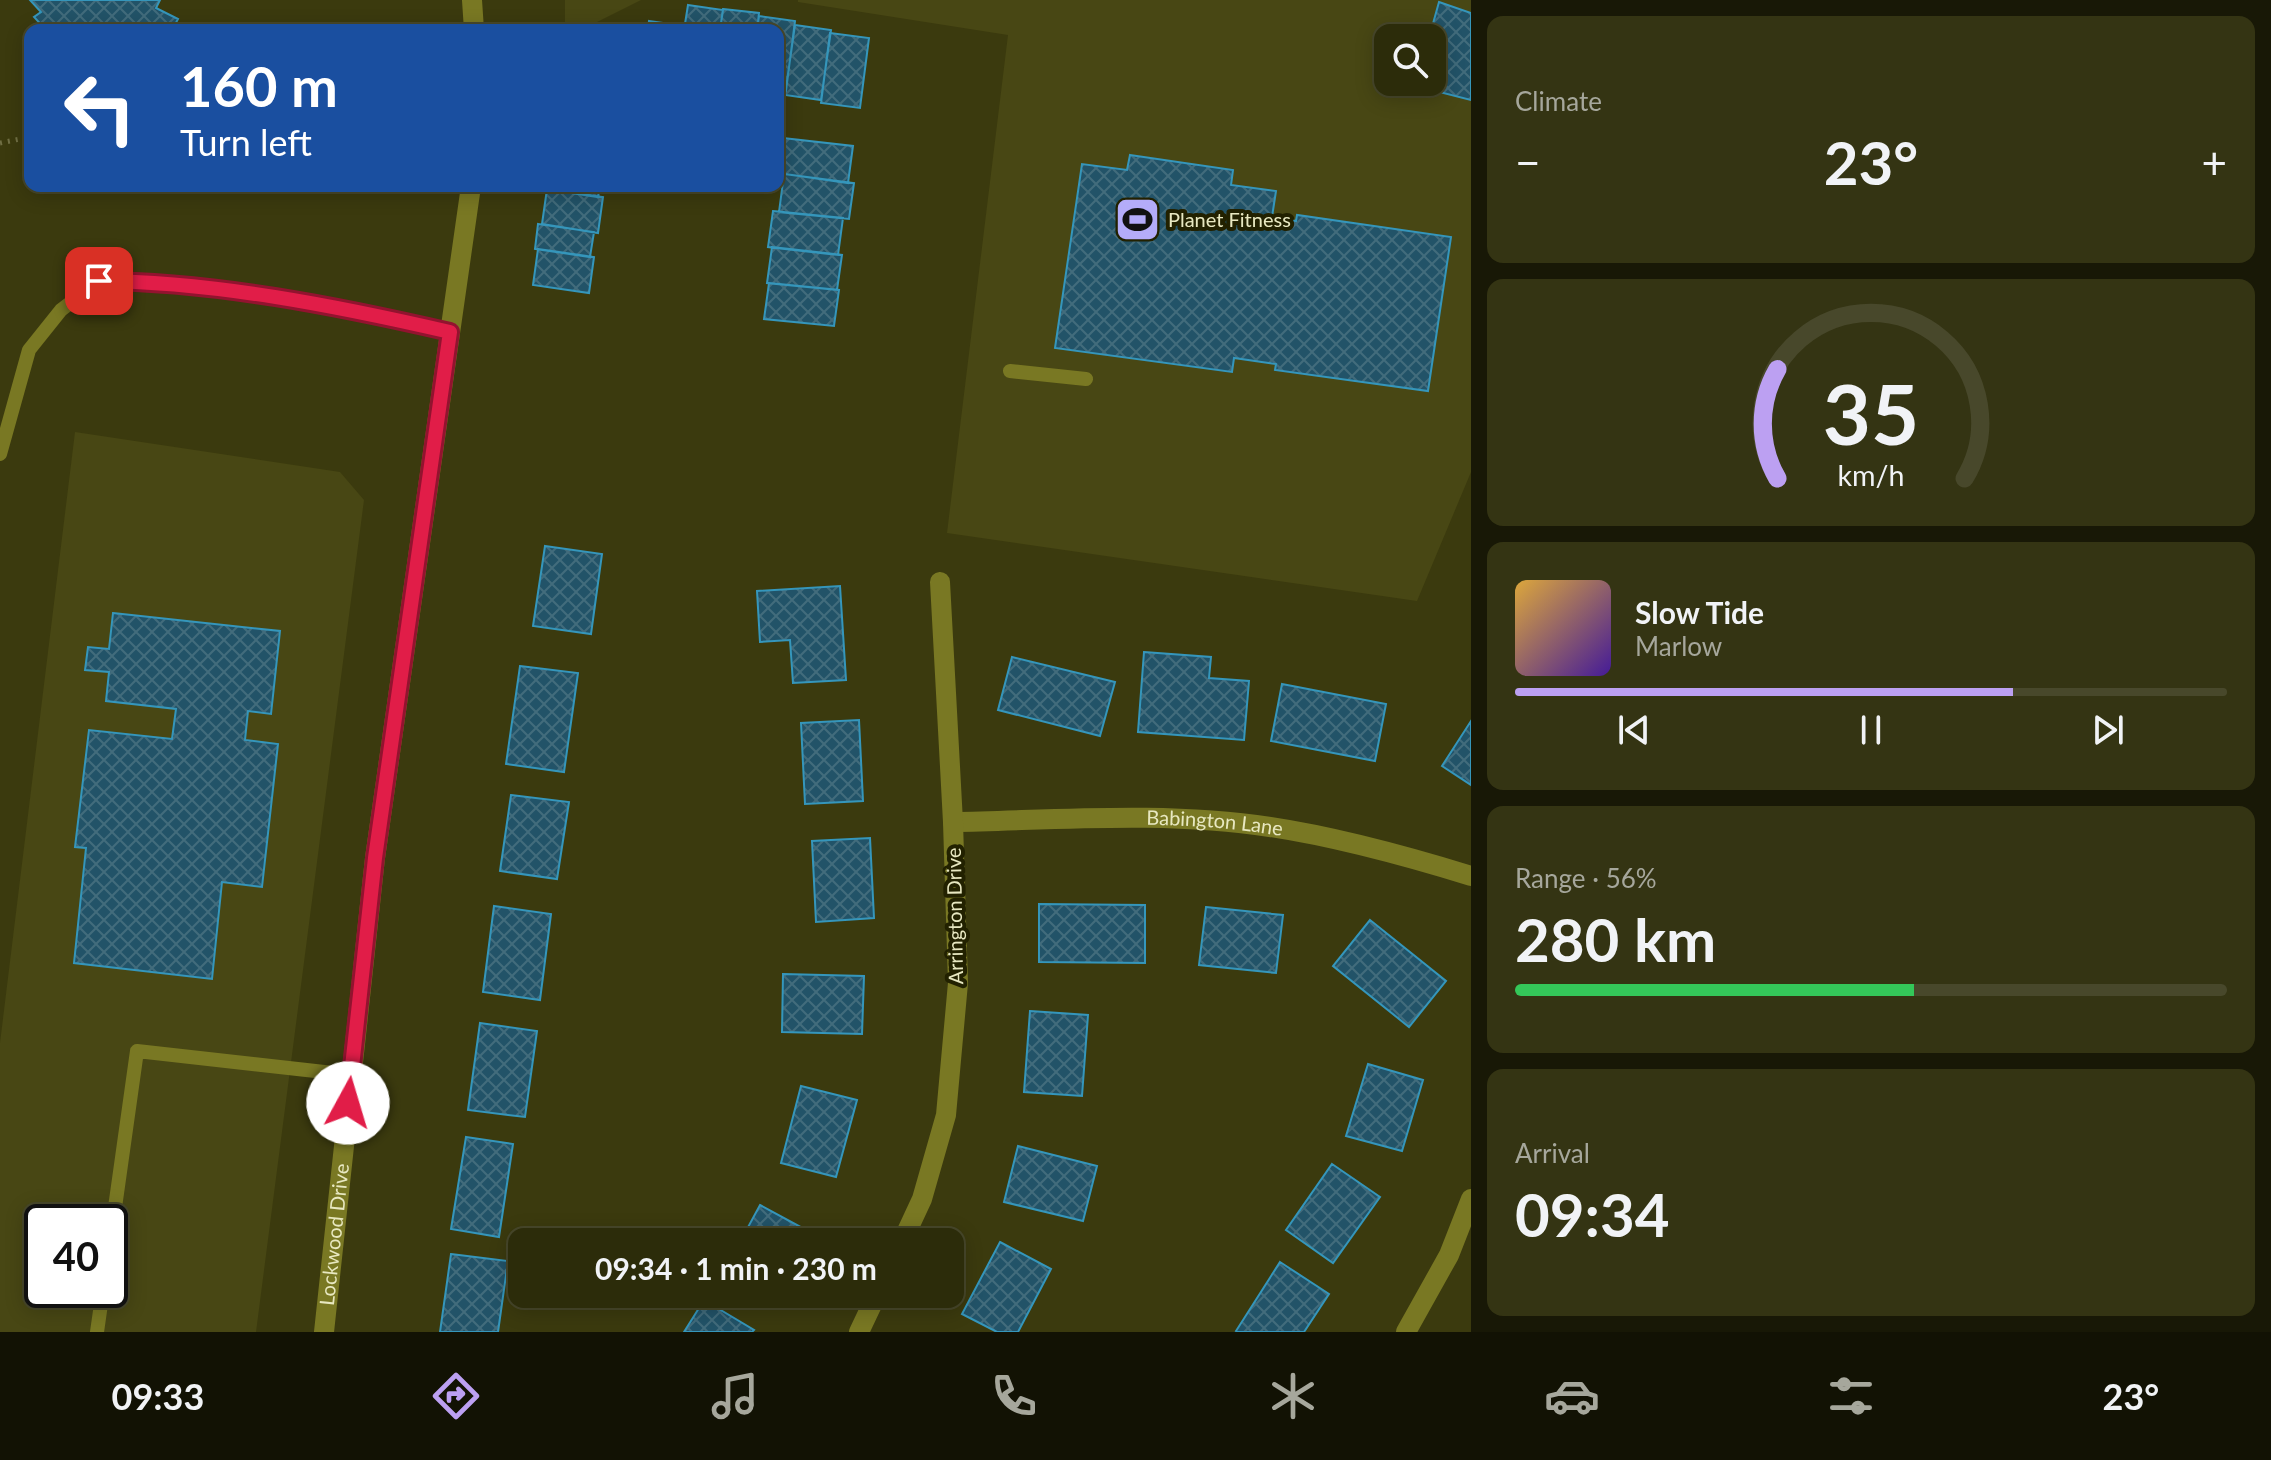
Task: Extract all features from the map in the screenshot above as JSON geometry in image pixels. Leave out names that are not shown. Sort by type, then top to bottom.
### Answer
[{"type":"street","points":[[472,0],[474,24]]},
{"type":"street","name":"Lockwood Drive","points":[[324,1332],[375,858],[470,192]]},
{"type":"street","name":"Arrington Drive","points":[[909,1228],[922,1199],[946,1115],[958,983],[940,582]]},
{"type":"street","name":"Babington Lane","points":[[953,822],[1163,818],[1270,827],[1412,858],[1471,876]]},
{"type":"street","points":[[1406,1332],[1449,1255],[1471,1199]]},
{"type":"street","points":[[859,1332],[870,1308]]},
{"type":"lane","points":[[0,454],[29,350],[61,310],[99,281],[157,281],[292,299],[450,332]]},
{"type":"lane","points":[[1010,371],[1086,379]]},
{"type":"lane","points":[[115,1204],[137,1051],[351,1075]]},
{"type":"lane","points":[[97,1332],[100,1308]]},
{"type":"path","points":[[0,143],[24,138]]},
{"type":"shaded area","points":[[565,0],[641,0],[593,24],[565,24]]},
{"type":"shaded area","points":[[798,0],[1471,0],[1471,472],[1417,601],[947,533],[1008,35]]},
{"type":"shaded area","points":[[75,432],[340,472],[364,500],[256,1332],[0,1332],[0,1043]]},
{"type":"building","points":[[30,0],[160,0],[156,8],[178,19],[175,24],[40,24],[34,17],[41,12]]},
{"type":"building","points":[[1439,2],[1471,13],[1471,100],[1446,94],[1446,24],[1433,24]]},
{"type":"building","points":[[688,5],[723,10],[721,24],[685,24]]},
{"type":"building","points":[[723,9],[759,13],[758,24],[721,24]]},
{"type":"building","points":[[759,16],[795,21],[786,91],[784,24],[758,24]]},
{"type":"building","points":[[795,25],[831,30],[821,100],[785,95]]},
{"type":"building","points":[[830,33],[869,38],[860,108],[821,103]]},
{"type":"building","points":[[784,138],[853,146],[848,183],[784,174]]},
{"type":"building","points":[[1130,155],[1233,170],[1231,185],[1276,191],[1272,217],[1296,221],[1297,215],[1451,237],[1428,391],[1275,370],[1276,364],[1234,358],[1232,372],[1055,348],[1082,164],[1127,170]]},
{"type":"building","points":[[784,174],[854,183],[849,219],[779,212]]},
{"type":"building","points":[[547,192],[603,197],[598,233],[542,224]]},
{"type":"building","points":[[564,192],[599,192],[598,197]]},
{"type":"building","points":[[773,211],[843,218],[838,255],[768,247]]},
{"type":"building","points":[[538,224],[594,232],[590,257],[535,249]]},
{"type":"building","points":[[772,247],[842,255],[837,290],[767,283]]},
{"type":"building","points":[[538,249],[594,257],[589,293],[533,285]]},
{"type":"building","points":[[769,283],[839,290],[834,326],[764,319]]},
{"type":"building","points":[[545,546],[602,554],[591,634],[533,626]]},
{"type":"building","points":[[840,586],[846,680],[793,683],[790,640],[760,642],[757,591]]},
{"type":"building","points":[[113,613],[280,631],[271,714],[248,711],[245,740],[278,744],[262,887],[222,882],[212,979],[74,963],[86,848],[75,847],[89,730],[172,739],[176,709],[106,701],[109,672],[85,670],[88,647],[109,649]]},
{"type":"building","points":[[1144,652],[1211,657],[1209,678],[1249,681],[1244,740],[1138,732]]},
{"type":"building","points":[[1012,657],[1115,682],[1100,736],[998,710]]},
{"type":"building","points":[[520,666],[578,673],[564,772],[506,764]]},
{"type":"building","points":[[1282,684],[1386,704],[1375,761],[1271,741]]},
{"type":"building","points":[[859,720],[863,801],[805,804],[801,723]]},
{"type":"building","points":[[1471,721],[1471,785],[1442,766]]},
{"type":"building","points":[[511,795],[569,802],[557,879],[500,871]]},
{"type":"building","points":[[870,838],[874,918],[816,922],[812,841]]},
{"type":"building","points":[[1039,904],[1145,905],[1145,963],[1039,962]]},
{"type":"building","points":[[494,906],[551,914],[540,1000],[483,992]]},
{"type":"building","points":[[1206,907],[1283,915],[1276,973],[1199,965]]},
{"type":"building","points":[[1370,920],[1446,981],[1409,1027],[1333,966]]},
{"type":"building","points":[[783,974],[864,976],[862,1034],[782,1032]]},
{"type":"building","points":[[1030,1011],[1088,1015],[1082,1096],[1024,1092]]},
{"type":"building","points":[[480,1023],[537,1031],[525,1117],[468,1110]]},
{"type":"building","points":[[1368,1064],[1423,1080],[1402,1151],[1346,1136]]},
{"type":"building","points":[[801,1086],[857,1100],[836,1177],[781,1163]]},
{"type":"building","points":[[466,1137],[513,1144],[499,1237],[451,1229]]},
{"type":"building","points":[[1018,1146],[1097,1166],[1083,1221],[1004,1202]]},
{"type":"building","points":[[1332,1164],[1380,1197],[1333,1263],[1286,1230]]},
{"type":"building","points":[[760,1205],[802,1228],[748,1228]]},
{"type":"building","points":[[1000,1242],[1051,1269],[1018,1332],[997,1332],[962,1314]]},
{"type":"building","points":[[451,1254],[508,1261],[498,1332],[440,1332]]},
{"type":"building","points":[[1280,1262],[1329,1294],[1304,1332],[1236,1331]]},
{"type":"building","points":[[699,1308],[717,1308],[754,1330],[752,1332],[684,1332]]},
{"type":"place","name":"Planet Fitness","points":[[1137,220]]},
{"type":"route","points":[[99,281],[157,281],[292,299],[450,332],[375,858],[348,1103]]}]
